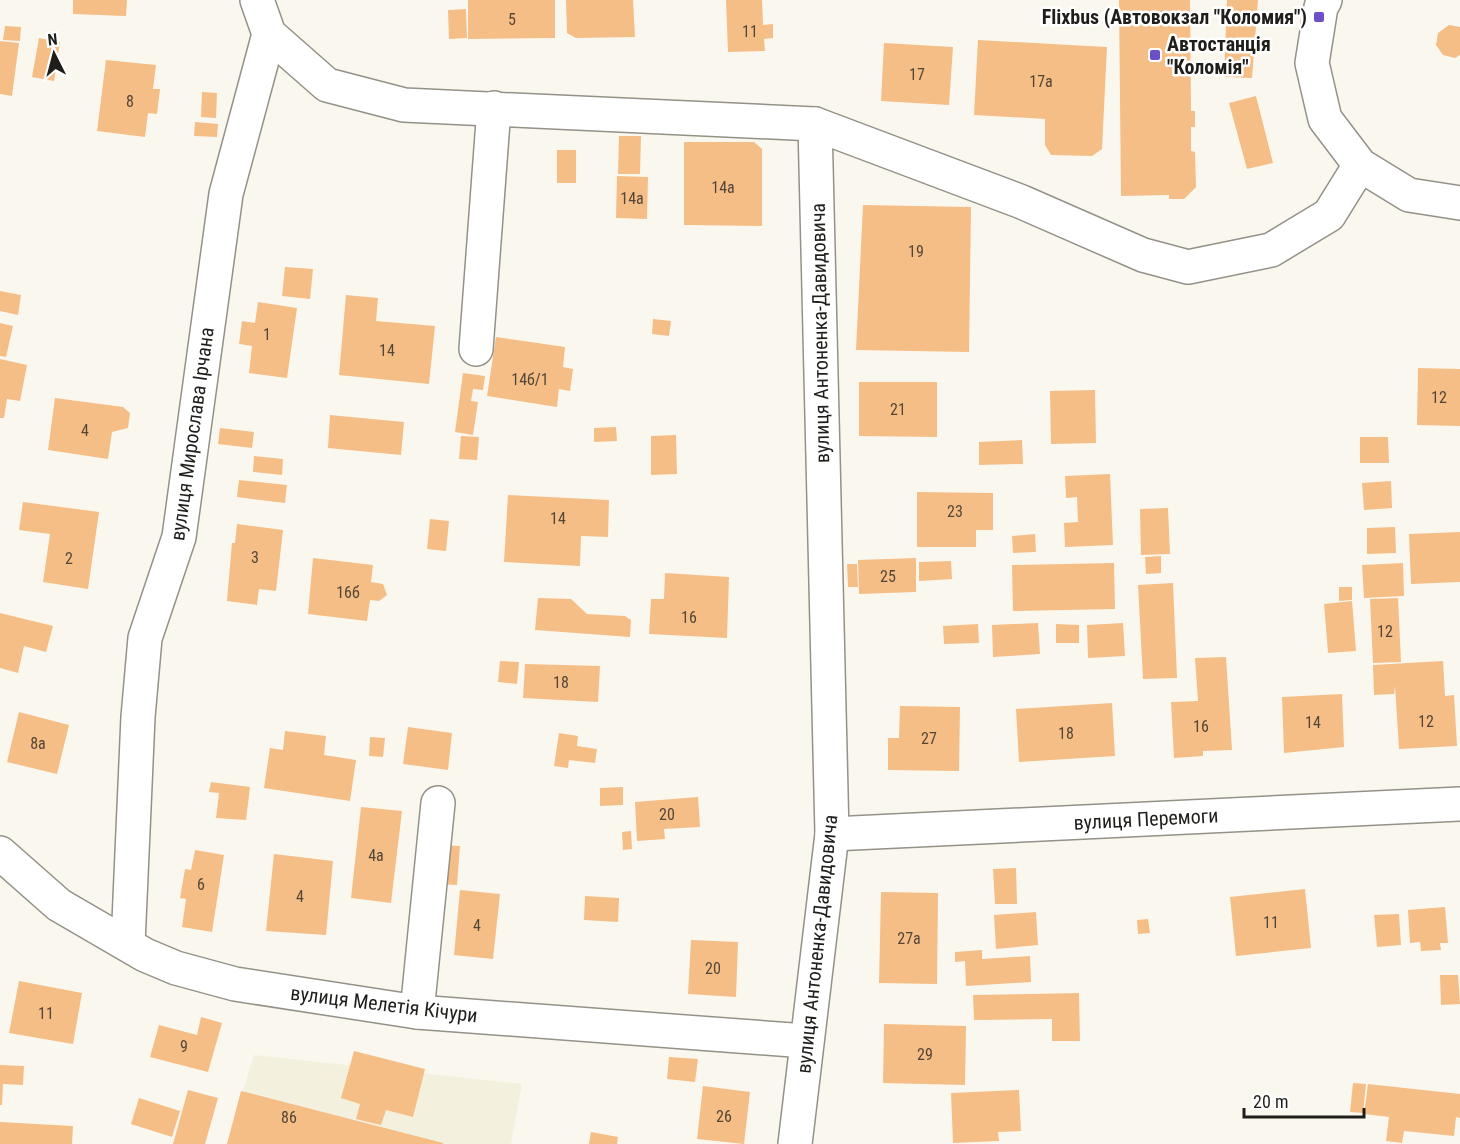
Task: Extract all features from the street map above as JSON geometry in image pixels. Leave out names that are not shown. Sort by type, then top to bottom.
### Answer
[{"type":"street","points":[[257,0],[268,34],[327,85],[404,105],[815,124],[1022,202],[1143,255],[1188,267],[1271,250],[1329,215],[1360,165]]},
{"type":"street","points":[[1325,0],[1321,7],[1312,63],[1326,119],[1360,165],[1409,195],[1460,203]]},
{"type":"street","name":"вулиця Мирослава Ірчана","points":[[128,944],[138,717],[145,638],[179,537],[226,194],[268,34]]},
{"type":"street","points":[[476,349],[494,108]]},
{"type":"street","name":"вулиця Антоненка-Давидовича","points":[[795,1144],[832,834],[815,124]]},
{"type":"street","points":[[417,1012],[438,803]]},
{"type":"street","name":"вулиця Перемоги","points":[[832,834],[1460,804]]},
{"type":"street","name":"вулиця Мелетія Кічури","points":[[0,853],[59,905],[128,944],[176,968],[235,984],[417,1012],[806,1041]]},
{"type":"shaded area","points":[[254,1055],[522,1084],[511,1144],[227,1144]]},
{"type":"building","points":[[73,0],[127,0],[126,16],[73,14]]},
{"type":"building","points":[[468,0],[555,0],[555,38],[468,39]]},
{"type":"building","points":[[566,0],[633,0],[635,37],[576,38],[567,33]]},
{"type":"building","points":[[726,0],[762,0],[763,25],[773,24],[773,38],[764,39],[765,51],[728,52]]},
{"type":"building","name":"Автостанція \"Коломія\"","points":[[1119,0],[1190,0],[1191,111],[1195,111],[1195,127],[1191,127],[1191,151],[1195,152],[1196,187],[1184,199],[1169,199],[1169,195],[1121,196]]},
{"type":"building","points":[[1227,0],[1258,0],[1252,78],[1224,77]]},
{"type":"building","points":[[466,9],[467,38],[449,39],[448,10]]},
{"type":"building","points":[[1449,25],[1460,27],[1460,55],[1455,58],[1443,55],[1436,45],[1438,33]]},
{"type":"building","points":[[5,26],[21,27],[20,41],[3,40]]},
{"type":"building","points":[[39,38],[60,42],[54,81],[32,77]]},
{"type":"building","points":[[978,40],[1107,47],[1102,149],[1092,156],[1051,155],[1045,145],[1045,119],[974,115]]},
{"type":"building","points":[[0,41],[19,43],[12,96],[0,94]]},
{"type":"building","points":[[884,43],[953,47],[949,105],[881,101]]},
{"type":"building","points":[[106,60],[156,65],[153,89],[160,89],[157,114],[148,113],[145,137],[97,131]]},
{"type":"building","points":[[202,92],[217,93],[216,118],[201,117]]},
{"type":"building","points":[[1256,96],[1273,163],[1247,169],[1229,103]]},
{"type":"building","points":[[195,122],[218,124],[217,137],[194,136]]},
{"type":"building","points":[[619,136],[641,136],[640,174],[618,174]]},
{"type":"building","points":[[684,142],[754,142],[762,149],[762,226],[684,225]]},
{"type":"building","points":[[557,150],[576,150],[576,183],[557,183]]},
{"type":"building","points":[[617,176],[648,177],[647,219],[616,218]]},
{"type":"building","points":[[863,205],[971,207],[969,352],[856,350]]},
{"type":"building","points":[[285,267],[313,269],[310,299],[282,296]]},
{"type":"building","points":[[0,291],[21,295],[18,315],[0,311]]},
{"type":"building","points":[[346,295],[378,298],[376,321],[435,326],[429,384],[339,375]]},
{"type":"building","points":[[258,302],[297,308],[287,378],[249,373],[252,346],[239,344],[242,321],[255,323]]},
{"type":"building","points":[[653,319],[671,321],[669,336],[652,334]]},
{"type":"building","points":[[0,323],[13,326],[6,357],[0,356]]},
{"type":"building","points":[[496,337],[565,347],[563,367],[573,369],[570,391],[559,389],[557,407],[487,396]]},
{"type":"building","points":[[0,359],[27,365],[20,401],[7,399],[4,418],[0,418]]},
{"type":"building","points":[[1418,368],[1460,369],[1460,426],[1417,425]]},
{"type":"building","points":[[463,373],[485,376],[483,390],[473,389],[471,401],[478,402],[473,435],[455,432]]},
{"type":"building","points":[[859,382],[937,382],[937,437],[859,436]]},
{"type":"building","points":[[1095,390],[1096,443],[1051,444],[1050,391]]},
{"type":"building","points":[[55,398],[123,407],[130,413],[128,428],[112,432],[108,459],[48,450]]},
{"type":"building","points":[[330,415],[404,422],[401,455],[328,448]]},
{"type":"building","points":[[616,427],[617,441],[594,442],[594,428]]},
{"type":"building","points":[[220,428],[254,432],[252,448],[218,444]]},
{"type":"building","points":[[676,435],[677,474],[651,475],[651,436]]},
{"type":"building","points":[[461,436],[479,437],[477,460],[459,459]]},
{"type":"building","points":[[1360,437],[1388,437],[1389,463],[1360,463]]},
{"type":"building","points":[[1022,440],[1023,464],[979,465],[979,442]]},
{"type":"building","points":[[254,456],[283,459],[282,475],[253,472]]},
{"type":"building","points":[[1110,474],[1113,545],[1065,547],[1064,523],[1078,522],[1077,497],[1066,498],[1065,476]]},
{"type":"building","points":[[239,480],[287,485],[285,503],[237,497]]},
{"type":"building","points":[[1391,481],[1392,508],[1364,510],[1362,483]]},
{"type":"building","points":[[917,492],[993,493],[993,530],[976,530],[976,547],[917,547]]},
{"type":"building","points":[[508,495],[609,500],[608,537],[581,536],[580,566],[504,562]]},
{"type":"building","points":[[23,502],[99,512],[88,589],[43,582],[50,534],[19,530]]},
{"type":"building","points":[[1168,508],[1170,554],[1141,555],[1140,509]]},
{"type":"building","points":[[430,519],[449,521],[446,551],[427,549]]},
{"type":"building","points":[[237,524],[283,530],[276,591],[259,589],[257,605],[227,601],[232,543],[235,543]]},
{"type":"building","points":[[1395,527],[1396,553],[1367,554],[1367,528]]},
{"type":"building","points":[[1460,532],[1460,582],[1411,584],[1409,534]]},
{"type":"building","points":[[1035,534],[1036,552],[1013,553],[1012,536]]},
{"type":"building","points":[[1161,556],[1161,573],[1146,574],[1145,557]]},
{"type":"building","points":[[313,558],[373,565],[371,582],[383,584],[387,595],[379,601],[370,600],[367,621],[308,614]]},
{"type":"building","points":[[916,558],[916,592],[859,594],[858,560]]},
{"type":"building","points":[[951,561],[952,579],[919,581],[919,562]]},
{"type":"building","points":[[1114,563],[1115,609],[1013,611],[1012,565]]},
{"type":"building","points":[[1403,563],[1404,596],[1364,598],[1362,565]]},
{"type":"building","points":[[847,564],[857,564],[858,587],[848,587]]},
{"type":"building","points":[[665,573],[729,577],[727,638],[649,634],[651,599],[664,599]]},
{"type":"building","points":[[1173,583],[1177,678],[1143,679],[1138,585]]},
{"type":"building","points":[[1339,587],[1352,587],[1352,600],[1339,601]]},
{"type":"building","points":[[538,598],[571,599],[587,614],[625,616],[631,620],[630,637],[535,630]]},
{"type":"building","points":[[1398,598],[1401,662],[1373,663],[1370,599]]},
{"type":"building","points":[[1352,601],[1356,651],[1328,653],[1324,604]]},
{"type":"building","points":[[0,613],[53,626],[46,652],[24,646],[18,673],[0,668]]},
{"type":"building","points":[[1038,623],[1040,654],[993,657],[992,625]]},
{"type":"building","points":[[1123,623],[1125,656],[1088,658],[1087,625]]},
{"type":"building","points":[[978,624],[979,643],[944,644],[943,626]]},
{"type":"building","points":[[1056,624],[1079,625],[1079,643],[1056,643]]},
{"type":"building","points":[[1226,657],[1232,750],[1203,751],[1203,756],[1174,758],[1171,702],[1198,701],[1195,658]]},
{"type":"building","points":[[500,661],[519,662],[517,684],[498,682]]},
{"type":"building","points":[[1443,661],[1445,696],[1454,695],[1457,746],[1399,749],[1395,686],[1394,694],[1374,695],[1373,665]]},
{"type":"building","points":[[525,664],[600,666],[598,702],[523,698]]},
{"type":"building","points":[[1342,694],[1344,747],[1284,753],[1282,697]]},
{"type":"building","points":[[1112,703],[1115,756],[1019,762],[1016,709]]},
{"type":"building","points":[[900,706],[960,707],[959,771],[888,770],[888,738],[899,738]]},
{"type":"building","points":[[19,712],[69,725],[57,774],[7,762]]},
{"type":"building","points":[[408,727],[452,733],[448,770],[403,764]]},
{"type":"building","points":[[285,731],[326,736],[324,755],[356,760],[350,801],[264,788],[270,748],[283,750]]},
{"type":"building","points":[[559,733],[578,736],[577,746],[597,749],[595,763],[569,760],[568,768],[554,766]]},
{"type":"building","points":[[370,737],[385,738],[383,757],[369,756]]},
{"type":"building","points":[[211,782],[250,787],[246,820],[216,818],[219,793],[209,792]]},
{"type":"building","points":[[623,787],[623,805],[600,806],[600,788]]},
{"type":"building","points":[[698,797],[700,827],[664,829],[665,839],[637,841],[635,802]]},
{"type":"building","points":[[361,807],[402,811],[391,903],[351,898]]},
{"type":"building","points":[[631,831],[632,849],[623,850],[622,832]]},
{"type":"building","points":[[440,845],[460,846],[457,885],[437,884]]},
{"type":"building","points":[[195,850],[224,855],[212,932],[182,927],[186,899],[180,898],[185,869],[191,870]]},
{"type":"building","points":[[274,854],[333,861],[326,935],[266,931]]},
{"type":"building","points":[[1016,868],[1017,904],[995,904],[993,869]]},
{"type":"building","points":[[1305,889],[1311,948],[1236,956],[1230,897]]},
{"type":"building","points":[[460,890],[500,894],[493,959],[454,955]]},
{"type":"building","points":[[881,892],[938,893],[937,984],[879,983]]},
{"type":"building","points":[[585,896],[619,898],[618,922],[584,920]]},
{"type":"building","points":[[1445,907],[1448,943],[1440,943],[1441,950],[1421,951],[1420,942],[1410,943],[1408,910]]},
{"type":"building","points":[[1036,912],[1038,945],[996,949],[994,915]]},
{"type":"building","points":[[1399,914],[1401,945],[1377,947],[1374,915]]},
{"type":"building","points":[[1148,919],[1150,933],[1138,934],[1137,920]]},
{"type":"building","points":[[691,940],[738,942],[736,997],[688,994]]},
{"type":"building","points":[[982,950],[982,959],[1030,956],[1031,982],[966,986],[965,961],[955,962],[955,952]]},
{"type":"building","points":[[1440,975],[1458,975],[1460,1004],[1441,1005]]},
{"type":"building","points":[[19,981],[82,993],[73,1044],[9,1033]]},
{"type":"building","points":[[1079,993],[1080,1041],[1052,1041],[1052,1019],[974,1020],[973,995]]},
{"type":"building","points":[[201,1017],[222,1023],[208,1072],[150,1057],[159,1025],[197,1035]]},
{"type":"building","points":[[884,1024],[966,1026],[965,1085],[883,1083]]},
{"type":"building","points":[[354,1051],[425,1069],[413,1117],[386,1110],[381,1125],[356,1119],[360,1104],[341,1098]]},
{"type":"building","points":[[669,1057],[698,1059],[695,1082],[667,1079]]},
{"type":"building","points":[[0,1065],[24,1066],[23,1085],[3,1084],[2,1105],[0,1105]]},
{"type":"building","points":[[1353,1083],[1366,1084],[1363,1113],[1350,1112]]},
{"type":"building","points":[[1368,1084],[1460,1094],[1460,1118],[1456,1117],[1454,1136],[1404,1131],[1402,1143],[1386,1141],[1389,1117],[1364,1114]]},
{"type":"building","points":[[703,1086],[750,1092],[744,1144],[697,1139]]},
{"type":"building","points":[[188,1090],[218,1098],[205,1144],[173,1144]]},
{"type":"building","points":[[1019,1090],[1021,1131],[998,1132],[999,1141],[953,1143],[951,1093]]},
{"type":"building","points":[[241,1091],[443,1143],[443,1144],[227,1144]]},
{"type":"building","points":[[139,1098],[180,1111],[172,1137],[131,1124]]},
{"type":"building","points":[[0,1122],[73,1126],[72,1144],[0,1144]]},
{"type":"building","points":[[591,1132],[618,1137],[617,1144],[589,1144]]},
{"type":"place","name":"Flixbus (Автовокзал \"Коломия\")","points":[[1319,17]]},
{"type":"place","name":"Автостанція \"Коломія\"","points":[[1155,55]]}]
